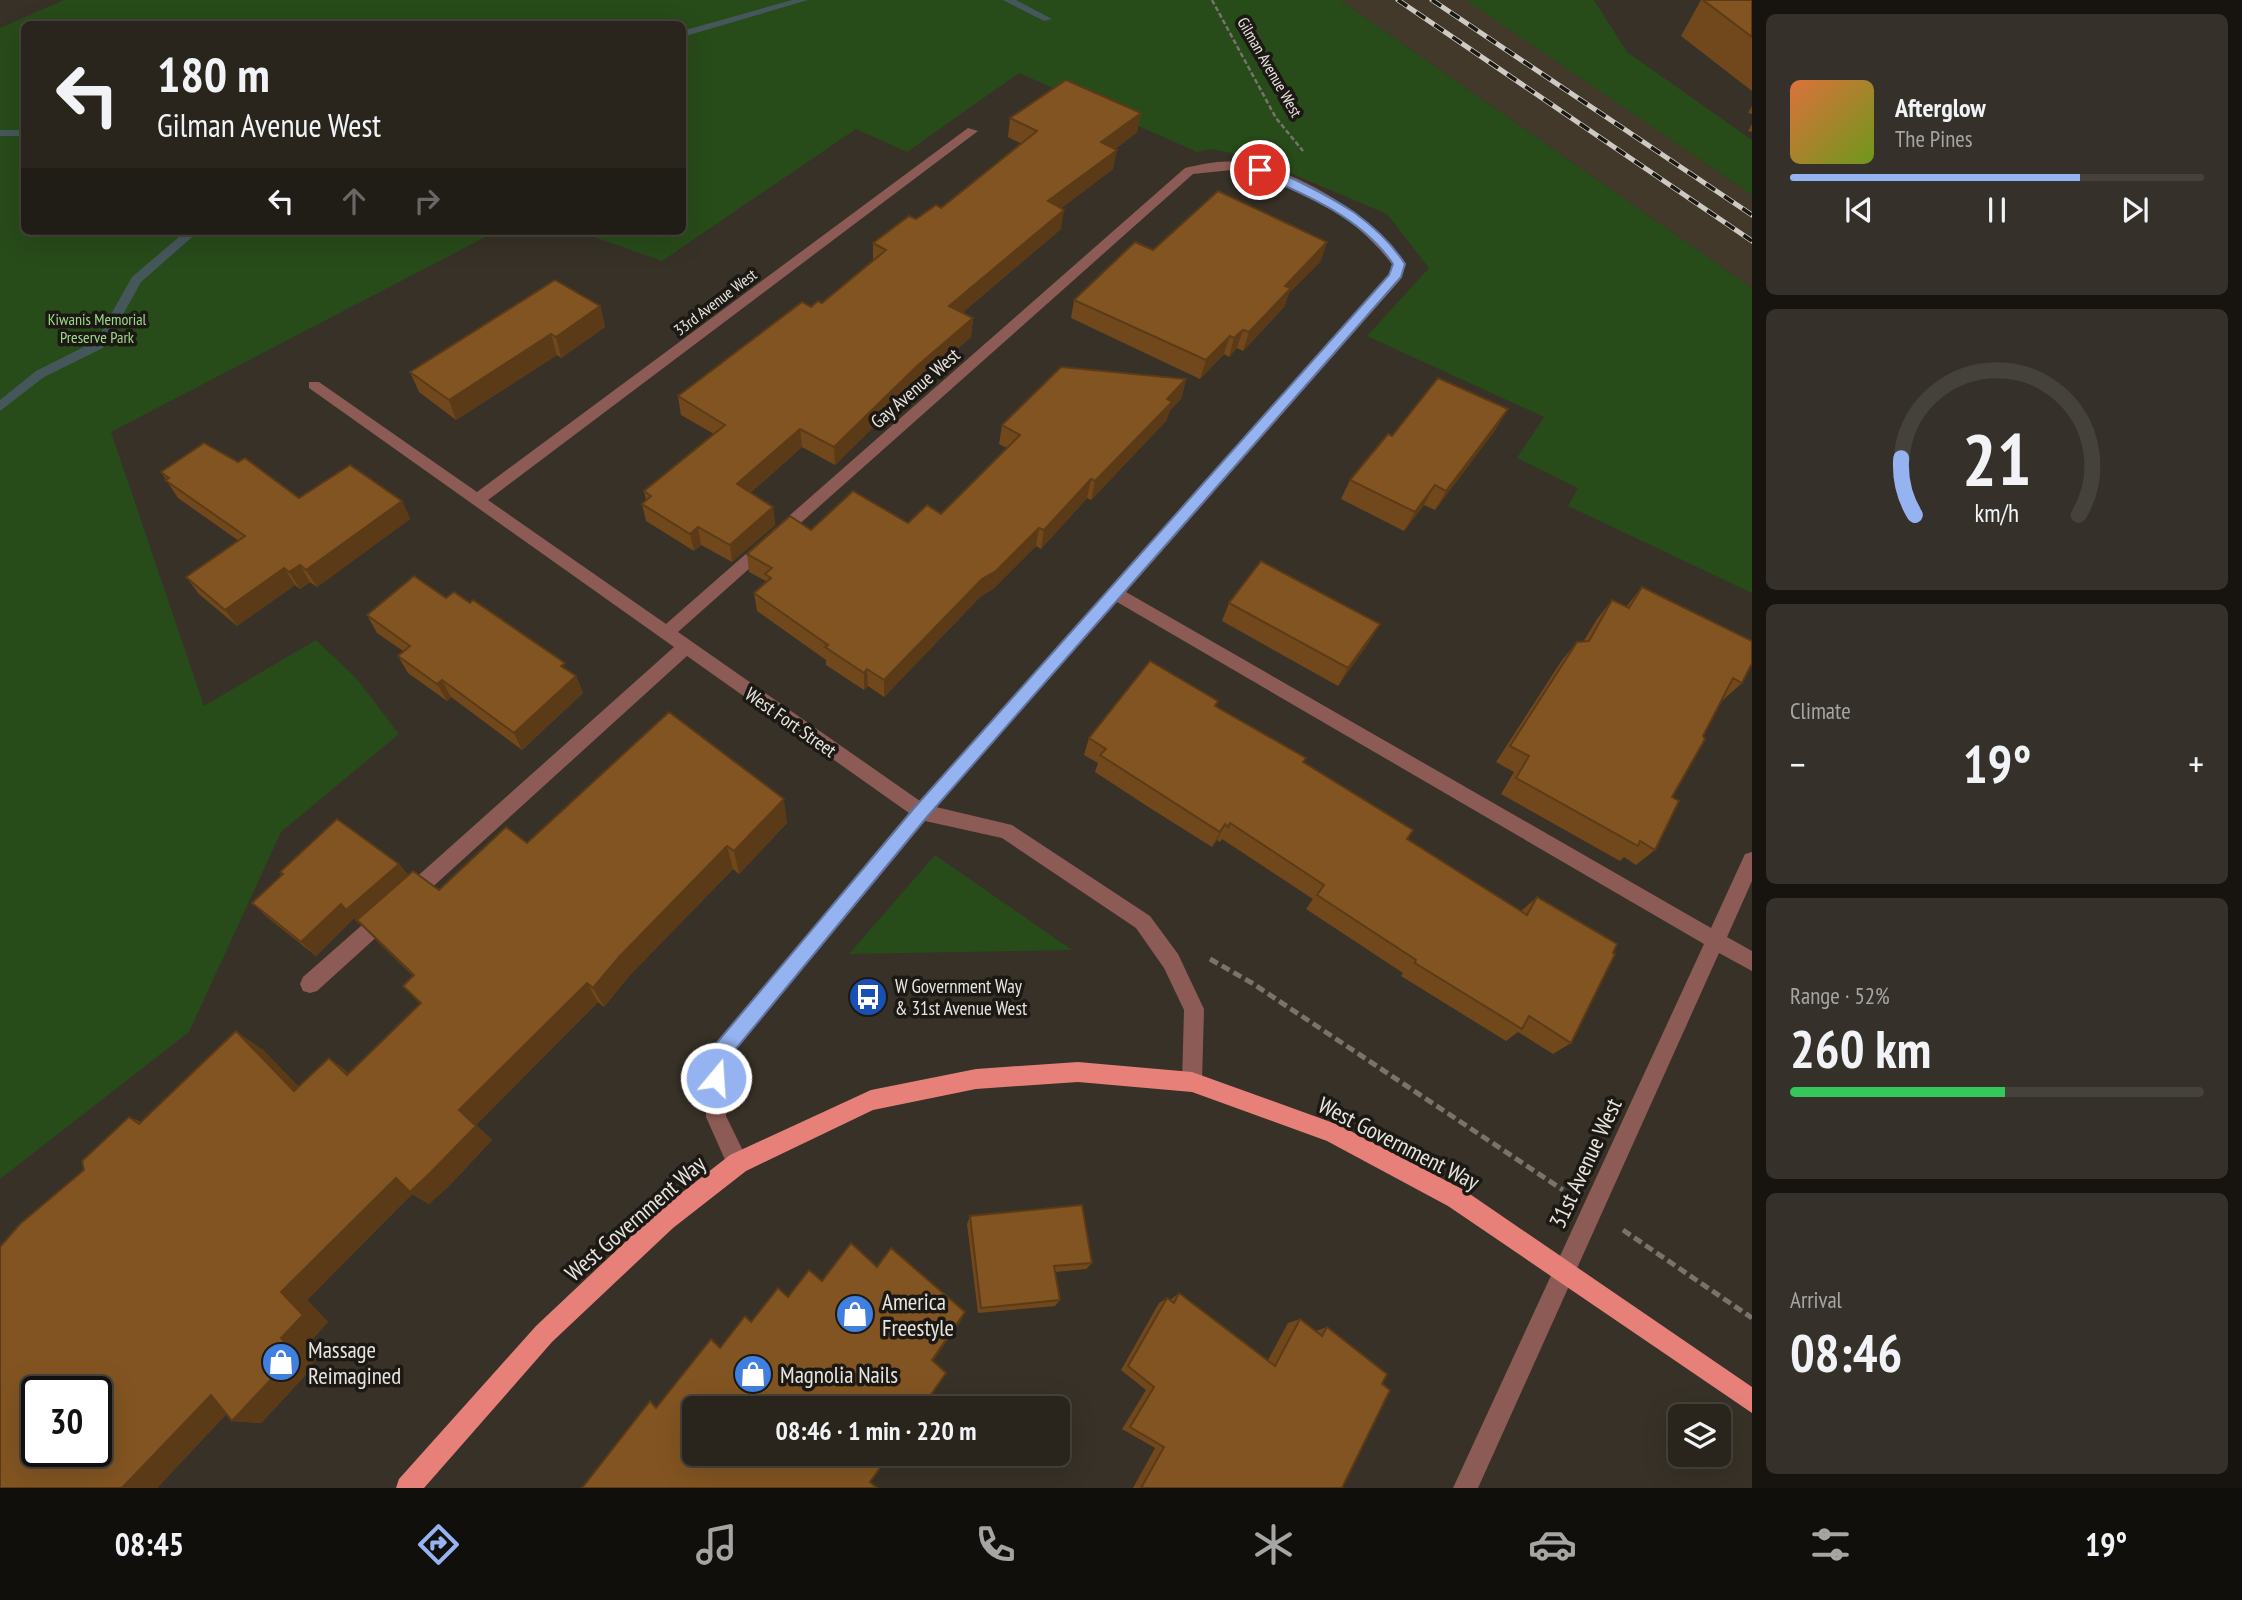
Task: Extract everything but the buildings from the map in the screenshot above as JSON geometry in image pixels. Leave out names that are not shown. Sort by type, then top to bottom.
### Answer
[{"type":"main road","name":"West Government Way","points":[[408,1488],[544,1334],[665,1220],[738,1163],[871,1100],[976,1079],[1078,1072],[1192,1082],[1332,1132],[1456,1198],[1752,1401]]},
{"type":"street","name":"33rd Avenue West","points":[[478,499],[972,131]]},
{"type":"street","name":"Gay Avenue West","points":[[665,635],[1189,171],[1246,166],[1299,187],[1351,216],[1375,236],[1399,264],[1395,277],[1115,593]]},
{"type":"street","name":"West Fort Street","points":[[314,385],[478,499],[665,635],[921,812],[1006,831],[1143,922],[1171,961],[1194,1009],[1192,1082]]},
{"type":"street","points":[[738,1163],[716,1117],[716,1059],[921,812],[1115,593],[1752,962]]},
{"type":"street","points":[[310,984],[685,648]]},
{"type":"street","name":"31st Avenue West","points":[[1465,1488],[1752,860]]},
{"type":"path","name":"Gilman Avenue West","points":[[1212,0],[1276,118],[1311,161]]},
{"type":"path","points":[[1206,958],[1252,983],[1752,1318]]},
{"type":"shaded area","points":[[1340,0],[1467,0],[1752,195],[1752,288]]},
{"type":"green space","name":"Kiwanis Memorial Preserve Park","points":[[64,0],[1340,0],[1752,288],[1752,593],[1568,506],[1578,488],[1517,458],[1544,417],[1367,336],[1429,268],[1387,214],[1252,157],[1210,149],[1197,152],[1019,73],[907,152],[856,129],[662,261],[588,235],[686,235],[686,21],[21,21],[21,235],[489,235],[111,432],[204,706],[316,640],[357,679],[399,734],[281,832],[189,1032],[0,1179],[0,28]]},
{"type":"green space","points":[[1466,0],[1594,0],[1627,52],[1752,140],[1752,195]]},
{"type":"green space","points":[[935,855],[1072,950],[849,954]]},
{"type":"waterway","points":[[686,33],[803,0]]},
{"type":"waterway","points":[[1008,0],[1047,19]]},
{"type":"waterway","points":[[0,133],[21,133]]},
{"type":"waterway","points":[[0,407],[40,374],[101,344],[136,280],[188,235]]},
{"type":"railway","points":[[1398,0],[1752,241]]},
{"type":"railway","points":[[1432,0],[1752,215]]},
{"type":"place","name":"W Government Way & 31st Avenue West","points":[[868,997]]},
{"type":"place","name":"America Freestyle","points":[[855,1314]]},
{"type":"place","name":"Massage Reimagined","points":[[281,1362]]},
{"type":"place","name":"Magnolia Nails","points":[[753,1374]]},
{"type":"route","points":[[716,1078],[716,1059],[921,812],[1395,277],[1399,264],[1391,252],[1351,216],[1299,187],[1260,170]]}]
